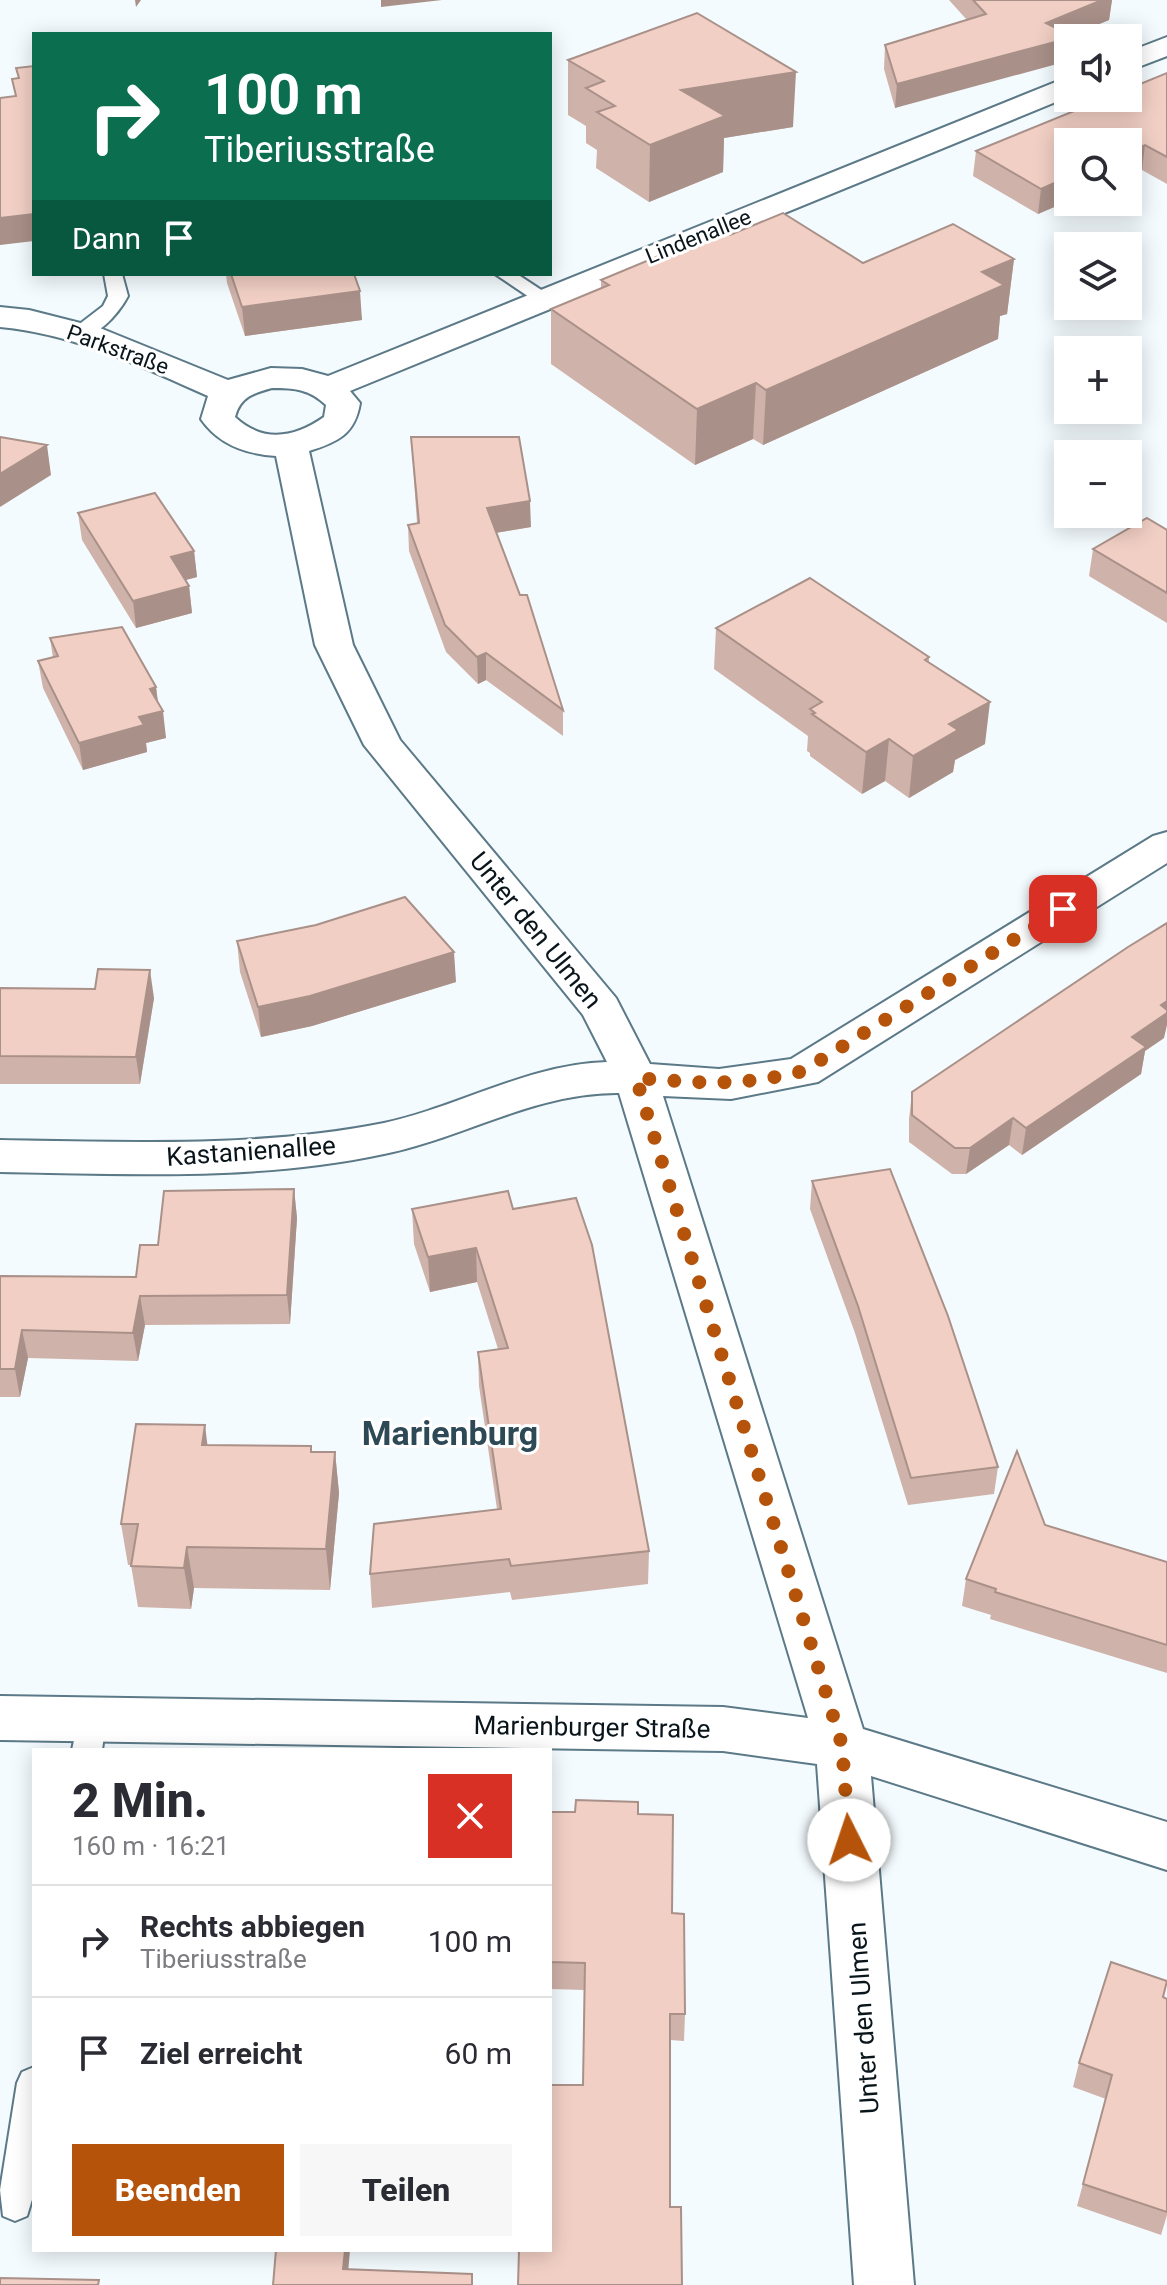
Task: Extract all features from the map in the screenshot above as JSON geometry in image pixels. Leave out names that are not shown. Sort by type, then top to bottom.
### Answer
[{"type":"street","points":[[1142,56],[1167,46]]},
{"type":"street","name":"Lindenallee","points":[[329,388],[1054,92]]},
{"type":"street","name":"Parkstraße","points":[[0,317],[17,317],[80,333],[232,394]]},
{"type":"street","points":[[271,378],[303,378],[329,388],[343,403],[340,421],[321,437],[291,446],[258,445],[232,435],[218,419],[222,401],[241,386],[271,378]]},
{"type":"street","name":"Unter den Ulmen","points":[[291,446],[334,645],[383,745],[601,1008],[636,1078],[842,1745],[884,2285]]},
{"type":"street","name":"Kastanienallee","points":[[0,1156],[121,1158],[286,1153],[385,1138],[585,1079],[636,1078],[710,1084],[758,1082],[803,1071],[1167,845]]},
{"type":"street","name":"Marienburger Straße","points":[[0,1718],[89,1736],[723,1729],[842,1745],[1167,1846]]},
{"type":"lane","points":[[80,333],[111,309],[118,296],[113,276]]},
{"type":"lane","points":[[507,276],[545,299]]},
{"type":"lane","points":[[15,2204],[32,2096]]},
{"type":"building","points":[[973,0],[1102,0],[1046,23],[1054,27],[1054,42],[897,84],[885,45],[986,14]]},
{"type":"building","points":[[697,13],[796,72],[681,90],[725,116],[650,145],[597,112],[615,106],[586,88],[604,81],[568,60]]},
{"type":"building","points":[[32,66],[32,214],[0,218],[0,98],[16,96],[12,79],[19,78],[16,68]]},
{"type":"building","points":[[1167,73],[1167,157],[1142,146],[1142,128],[1054,128],[1054,183],[1041,189],[976,151],[1072,112],[1142,112],[1142,83]]},
{"type":"building","points":[[783,213],[863,263],[953,224],[1014,259],[982,272],[1004,285],[766,390],[756,383],[697,409],[551,309],[609,285],[601,280],[721,230],[730,235]]},
{"type":"building","points":[[232,276],[355,276],[360,291],[242,307]]},
{"type":"building","points":[[0,437],[47,445],[0,474]]},
{"type":"building","points":[[411,437],[519,437],[530,501],[487,508],[520,595],[527,595],[563,710],[486,653],[477,657],[445,625],[408,525],[419,523]]},
{"type":"building","points":[[155,493],[194,551],[171,557],[189,586],[133,601],[78,513]]},
{"type":"building","points":[[1147,518],[1167,530],[1167,593],[1093,549],[1130,528],[1142,528],[1142,521]]},
{"type":"building","points":[[810,578],[929,657],[925,660],[990,702],[949,724],[958,730],[913,756],[889,739],[866,752],[812,714],[815,713],[810,709],[822,702],[716,628]]},
{"type":"building","points":[[122,627],[156,687],[150,689],[163,711],[139,717],[144,725],[79,743],[38,661],[58,656],[50,638]]},
{"type":"building","points":[[405,897],[454,952],[310,996],[258,1007],[237,941],[316,925]]},
{"type":"building","points":[[1167,923],[1167,1001],[1161,1005],[1167,1013],[1132,1037],[1146,1047],[1026,1128],[1013,1118],[970,1148],[955,1148],[912,1115],[912,1092]]},
{"type":"building","points":[[98,969],[150,970],[136,1057],[0,1056],[0,988],[95,989]]},
{"type":"building","points":[[890,1169],[948,1316],[998,1467],[911,1478],[858,1306],[812,1181]]},
{"type":"building","points":[[294,1189],[287,1295],[140,1296],[133,1333],[22,1330],[15,1369],[0,1369],[0,1276],[136,1277],[140,1245],[158,1245],[164,1191]]},
{"type":"building","points":[[508,1191],[513,1209],[576,1198],[592,1245],[649,1551],[511,1566],[509,1559],[370,1574],[374,1524],[501,1509],[478,1352],[508,1348],[476,1248],[428,1257],[412,1209]]},
{"type":"building","points":[[136,1424],[205,1425],[202,1445],[311,1446],[311,1452],[335,1452],[326,1549],[187,1547],[184,1568],[131,1566],[138,1524],[121,1524]]},
{"type":"building","points":[[1017,1451],[1045,1525],[1167,1562],[1167,1645],[995,1592],[996,1589],[966,1579]]},
{"type":"building","points":[[576,1800],[638,1802],[638,1814],[673,1815],[672,1913],[684,1914],[685,2014],[670,2014],[670,2207],[681,2207],[682,2285],[518,2285],[519,2252],[552,2252],[552,2085],[583,2085],[585,1963],[552,1962],[552,1812],[575,1812]]},
{"type":"building","points":[[1111,1962],[1167,1981],[1163,1997],[1167,1999],[1167,2212],[1083,2184],[1112,2075],[1079,2063]]},
{"type":"building","points":[[276,2252],[345,2252],[343,2269],[472,2274],[472,2285],[273,2285]]},
{"type":"building","points":[[0,2278],[99,2280],[98,2285],[0,2285]]},
{"type":"district","name":"Marienburg","points":[[450,1433]]},
{"type":"route","points":[[849,1840],[842,1745],[636,1078],[710,1084],[758,1082],[803,1071],[1063,909]]}]
